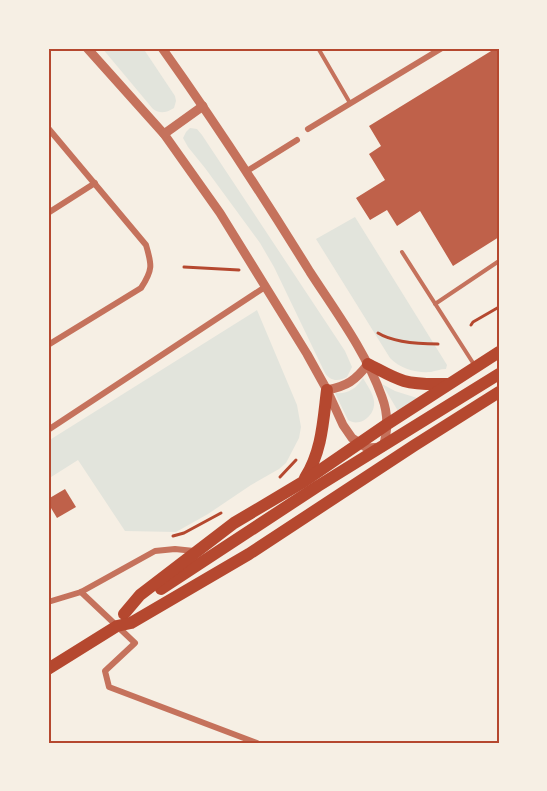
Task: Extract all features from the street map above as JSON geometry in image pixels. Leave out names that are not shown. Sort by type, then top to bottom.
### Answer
[{"type":"main road","points":[[117,626],[140,595],[234,523],[303,482],[499,352]]},
{"type":"main road","points":[[369,364],[405,381],[420,384],[448,384]]},
{"type":"main road","points":[[124,614],[318,486],[499,374]]},
{"type":"main road","points":[[303,482],[314,464],[318,451],[327,390]]},
{"type":"main road","points":[[383,447],[398,445],[415,438],[451,414],[499,390]]},
{"type":"main road","points":[[48,669],[117,626],[131,623],[249,554],[499,390]]},
{"type":"main road","points":[[249,554],[260,538],[348,482],[379,458],[383,447]]},
{"type":"street","points":[[87,48],[164,134],[220,213],[307,354],[352,438],[367,448],[383,447],[386,438],[386,414],[383,399],[369,364],[247,171],[162,48]]},
{"type":"street","points":[[308,129],[442,48]]},
{"type":"street","points":[[164,134],[203,106]]},
{"type":"street","points":[[48,128],[146,245],[151,260],[149,275],[141,288],[48,345]]},
{"type":"street","points":[[247,171],[297,140]]},
{"type":"street","points":[[48,213],[95,183]]},
{"type":"street","points":[[48,430],[265,287]]},
{"type":"street","points":[[327,390],[345,386],[369,364]]},
{"type":"street","points":[[48,602],[81,592],[155,550],[198,551]]},
{"type":"street","points":[[81,592],[135,643],[105,671],[109,687],[257,743]]},
{"type":"lane","points":[[318,48],[350,103]]},
{"type":"lane","points":[[402,252],[475,367]]},
{"type":"lane","points":[[435,304],[499,261]]},
{"type":"path","points":[[184,267],[240,270]]},
{"type":"path","points":[[471,325],[499,307]]},
{"type":"path","points":[[378,333],[386,338],[438,344]]},
{"type":"path","points":[[279,478],[294,463],[300,453]]},
{"type":"path","points":[[166,537],[184,534],[228,508]]},
{"type":"shaded area","points":[[102,48],[143,48],[175,96],[174,108],[163,112],[153,109]]},
{"type":"shaded area","points":[[190,128],[197,129],[202,135],[345,351],[352,367],[347,377],[335,380],[329,378],[325,373],[260,243],[183,138]]},
{"type":"shaded area","points":[[355,217],[447,365],[446,369],[419,372],[404,368],[390,358],[316,239]]},
{"type":"shaded area","points":[[257,310],[297,405],[301,427],[299,438],[286,463],[279,469],[176,532],[125,531],[78,460],[48,479],[48,441]]},
{"type":"shaded area","points":[[363,378],[372,395],[374,406],[366,419],[353,422],[348,420],[335,393],[351,390]]},
{"type":"shaded area","points":[[382,384],[395,391],[417,398],[398,411]]},
{"type":"building","points":[[499,48],[499,237],[453,266],[420,211],[397,226],[387,210],[370,220],[356,198],[385,180],[369,154],[381,146],[369,126]]},
{"type":"building","points":[[65,489],[76,507],[57,518],[48,499]]}]
